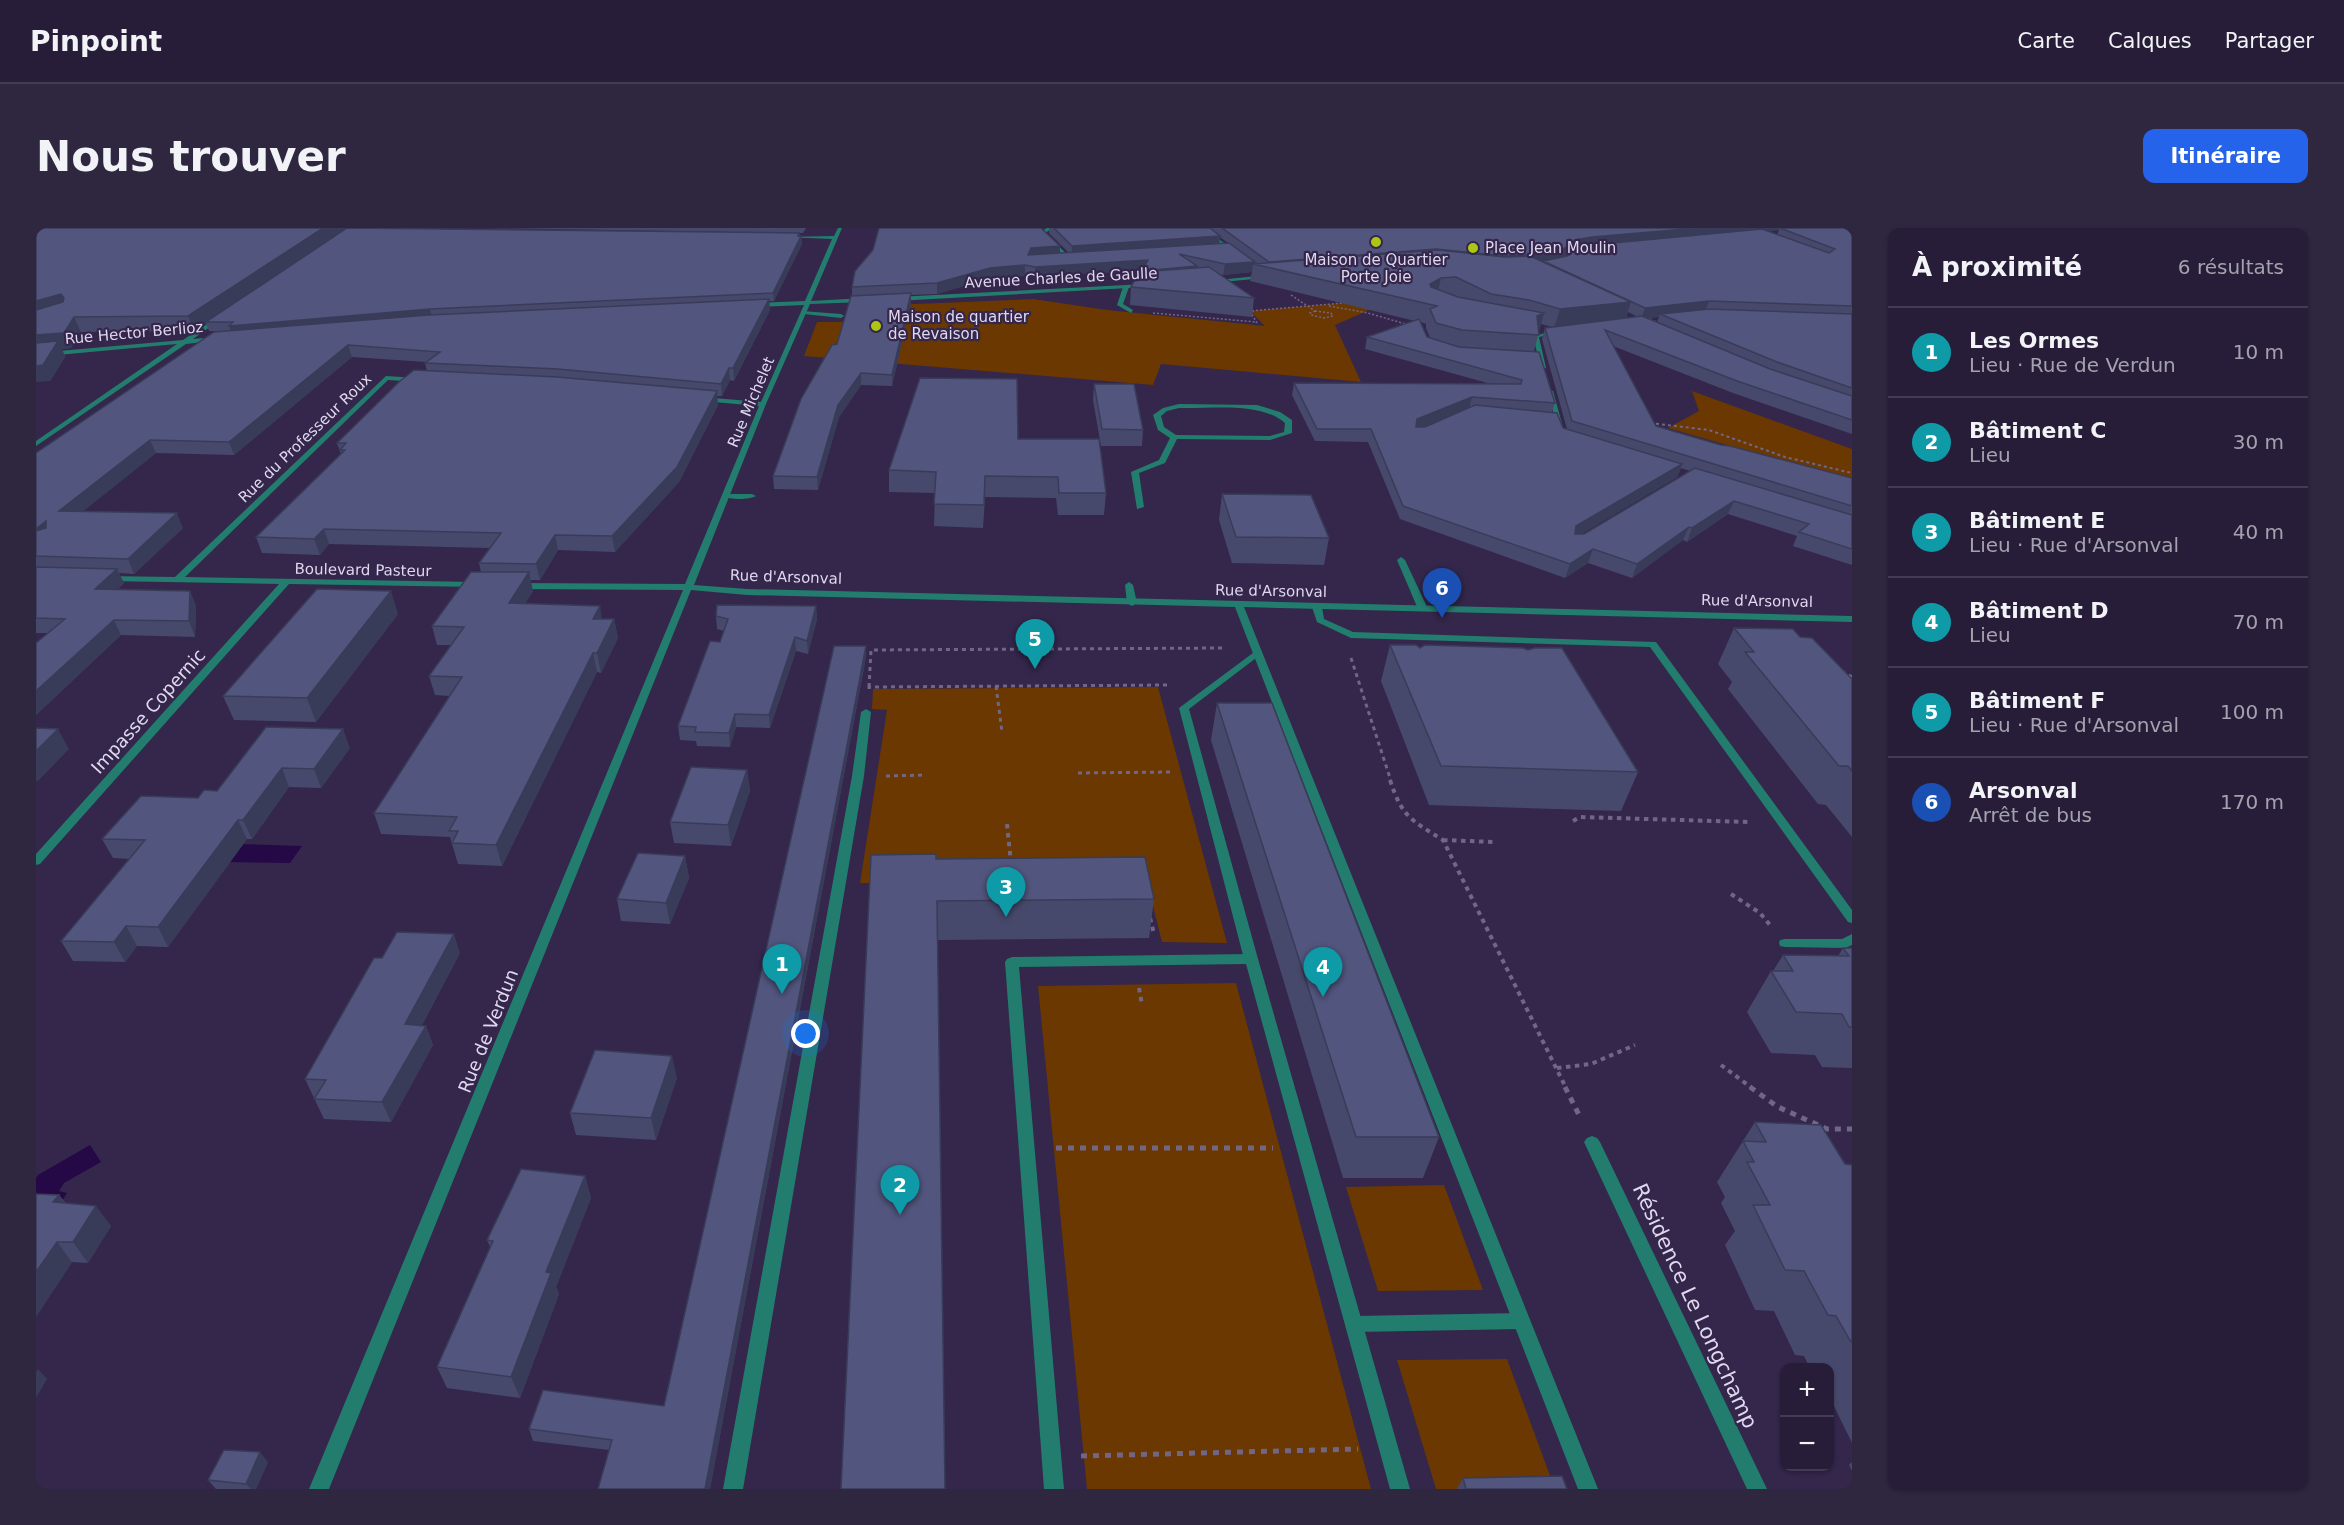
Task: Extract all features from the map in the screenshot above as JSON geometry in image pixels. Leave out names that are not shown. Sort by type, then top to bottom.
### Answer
[{"type":"street","name":"Rue Michelet","points":[[690,587],[763,404],[840,228]]},
{"type":"street","points":[[1051,228],[1042,233],[1070,260]]},
{"type":"street","points":[[1201,228],[1245,261]]},
{"type":"street","points":[[776,237],[836,238]]},
{"type":"street","points":[[1219,250],[1231,249]]},
{"type":"street","points":[[1060,261],[1077,259]]},
{"type":"street","points":[[1260,272],[1266,276]]},
{"type":"street","points":[[1208,281],[1277,276]]},
{"type":"street","name":"Avenue Charles de Gaulle","points":[[890,299],[1149,285]]},
{"type":"street","points":[[1126,287],[1120,305],[1131,311]]},
{"type":"street","points":[[743,306],[867,300]]},
{"type":"street","points":[[36,444],[232,310]]},
{"type":"street","points":[[804,312],[841,316]]},
{"type":"street","points":[[1544,328],[1554,332]]},
{"type":"street","points":[[1563,436],[1540,359],[1536,336],[1564,331]]},
{"type":"street","name":"Rue Hector Berlioz","points":[[36,355],[221,339]]},
{"type":"street","points":[[1528,358],[1540,359]]},
{"type":"street","name":"Rue du Professeur Roux","points":[[177,580],[386,378],[432,380]]},
{"type":"street","points":[[696,398],[763,404]]},
{"type":"street","points":[[1179,406],[1257,407],[1278,413],[1289,422],[1288,433],[1270,438],[1174,437],[1161,428],[1157,415],[1165,409],[1179,406]]},
{"type":"street","points":[[1548,420],[1559,421]]},
{"type":"street","points":[[1140,507],[1135,472],[1162,461],[1174,437]]},
{"type":"street","points":[[727,496],[752,496]]},
{"type":"street","points":[[1401,560],[1423,609]]},
{"type":"street","name":"Boulevard Pasteur","points":[[95,578],[483,585]]},
{"type":"street","name":"Impasse Copernic","points":[[36,861],[285,582]]},
{"type":"street","points":[[506,585],[690,587]]},
{"type":"street","points":[[1129,585],[1132,603]]},
{"type":"street","name":"Rue d'Arsonval","points":[[690,587],[747,592],[1132,603],[1852,618]]},
{"type":"street","name":"Rue de Verdun","points":[[319,1489],[690,587]]},
{"type":"street","points":[[1239,605],[1588,1489]]},
{"type":"street","points":[[1317,607],[1320,620],[1351,635],[1401,642],[1483,640],[1653,644],[1852,919]]},
{"type":"street","points":[[1483,640],[1497,652]]},
{"type":"street","points":[[1256,650],[1184,708],[1251,959],[1401,1489]]},
{"type":"street","points":[[734,1489],[858,776],[866,712]]},
{"type":"street","points":[[1785,943],[1845,944],[1852,938]]},
{"type":"street","points":[[1054,1489],[1012,962],[1251,959]]},
{"type":"street","name":"Résidence Le Longchamp","points":[[1592,1142],[1757,1489]]},
{"type":"street","points":[[1354,1324],[1521,1322]]},
{"type":"path","points":[[1291,295],[1315,311],[1331,313],[1333,316],[1316,317],[1310,313],[1315,311]]},
{"type":"path","points":[[1131,311],[1257,322],[1250,311],[1342,303]]},
{"type":"path","points":[[1319,305],[1357,310],[1411,326]]},
{"type":"path","points":[[1643,315],[1662,324]]},
{"type":"path","points":[[1651,423],[1708,430],[1785,457],[1852,472]]},
{"type":"path","points":[[1351,635],[1346,646],[1398,804],[1414,822],[1443,840],[1493,842]]},
{"type":"path","points":[[866,712],[871,650],[1256,650]]},
{"type":"path","points":[[1838,668],[1852,677]]},
{"type":"path","points":[[869,687],[1167,684],[1184,708]]},
{"type":"path","points":[[996,686],[1002,732]]},
{"type":"path","points":[[1078,773],[1201,771]]},
{"type":"path","points":[[858,776],[924,775]]},
{"type":"path","points":[[1573,821],[1580,817],[1783,823]]},
{"type":"path","points":[[1007,824],[1011,866]]},
{"type":"path","points":[[1443,840],[1592,1142]]},
{"type":"path","points":[[1731,894],[1760,913],[1785,943]]},
{"type":"path","points":[[1142,1005],[1134,961],[1156,942],[1148,909]]},
{"type":"path","points":[[1557,1068],[1591,1064],[1635,1045]]},
{"type":"path","points":[[1721,1065],[1778,1107],[1827,1129],[1852,1129]]},
{"type":"path","points":[[1028,1148],[1304,1148]]},
{"type":"path","points":[[1098,1456],[1389,1448]]},
{"type":"shaded area","points":[[1033,299],[1107,310],[1265,326],[1250,311],[1389,299],[1335,325],[1361,382],[1161,364],[1153,385],[804,356],[817,322],[848,322],[867,306]]},
{"type":"shaded area","points":[[1692,391],[1852,449],[1852,481],[1668,428],[1699,411]]},
{"type":"shaded area","points":[[1158,687],[1227,943],[1162,942],[1147,882],[860,883],[887,710],[872,709],[873,689]]},
{"type":"shaded area","points":[[236,844],[302,846],[290,863],[223,862]]},
{"type":"shaded area","points":[[1236,983],[1371,1489],[1087,1489],[1038,986]]},
{"type":"shaded area","points":[[90,1145],[101,1162],[64,1183],[59,1191],[67,1193],[62,1201],[36,1200],[38,1175]]},
{"type":"shaded area","points":[[1444,1185],[1483,1290],[1378,1291],[1346,1187]]},
{"type":"shaded area","points":[[1507,1359],[1555,1489],[1436,1489],[1397,1360]]},
{"type":"building","points":[[36,228],[323,228],[188,316],[74,317],[64,333],[36,335],[36,310],[63,302],[64,298],[61,294],[36,301]]},
{"type":"building","points":[[347,228],[799,233],[798,236],[801,236],[773,293],[430,309],[229,326],[233,322],[206,322]]},
{"type":"building","points":[[879,228],[1041,228],[1060,246],[1031,248],[1028,255],[1229,243],[1255,262],[1225,264],[1179,254],[1197,266],[1142,271],[1148,260],[1035,267],[1025,265],[990,268],[937,283],[852,287],[855,271],[873,250]]},
{"type":"building","points":[[1054,228],[1210,228],[1220,236],[1072,246]]},
{"type":"building","points":[[1222,228],[1698,228],[1592,237],[1575,240],[1562,250],[1530,255],[1504,256],[1436,249],[1269,262]]},
{"type":"building","points":[[1780,228],[1852,228],[1852,306],[1709,301],[1645,308],[1543,261],[1567,256],[1581,246],[1762,229],[1829,253],[1835,249]]},
{"type":"building","points":[[1438,250],[1505,257],[1530,256],[1631,302],[1560,309],[1529,300],[1491,294],[1456,277],[1441,278],[1430,284],[1431,287],[1458,297],[1544,313],[1537,316],[1539,335],[1462,330],[1436,323],[1430,309],[1437,306],[1253,264]]},
{"type":"building","points":[[1209,267],[1254,298],[1131,287],[1139,272]]},
{"type":"building","points":[[911,293],[892,375],[861,373],[838,405],[817,477],[773,476],[801,399],[832,345],[837,344],[851,296]]},
{"type":"building","points":[[769,299],[733,368],[729,368],[721,384],[558,369],[425,363],[440,352],[348,345],[229,442],[150,440],[59,511],[177,513],[128,559],[36,556],[36,531],[46,528],[46,521],[36,529],[36,453],[214,332],[429,315]]},
{"type":"building","points":[[1709,309],[1852,314],[1852,388],[1777,362],[1660,314]]},
{"type":"building","points":[[1642,316],[1770,369],[1852,396],[1852,420],[1737,381],[1605,330],[1656,426],[1852,478],[1852,506],[1572,421],[1545,328]]},
{"type":"building","points":[[1419,319],[1427,337],[1459,347],[1539,352],[1555,403],[1472,397],[1417,419],[1416,427],[1425,427],[1475,405],[1557,413],[1563,428],[1682,464],[1576,526],[1575,534],[1584,534],[1695,468],[1852,515],[1852,549],[1799,532],[1809,524],[1734,501],[1692,528],[1689,527],[1637,564],[1593,549],[1570,564],[1403,506],[1371,429],[1317,429],[1294,383],[1521,384],[1522,380],[1367,337]]},
{"type":"building","points":[[58,341],[43,365],[36,366],[36,343]]},
{"type":"building","points":[[414,370],[557,377],[717,391],[677,467],[612,536],[555,535],[536,564],[479,563],[501,533],[324,529],[314,539],[256,537],[345,450],[340,450],[346,443],[337,443]]},
{"type":"building","points":[[920,378],[1017,379],[1018,439],[1099,439],[1106,493],[1059,493],[1058,477],[985,476],[984,505],[934,504],[936,472],[889,470]]},
{"type":"building","points":[[1094,384],[1134,384],[1143,430],[1102,429]]},
{"type":"building","points":[[1222,494],[1311,495],[1329,538],[1236,537]]},
{"type":"building","points":[[36,567],[117,569],[95,589],[190,591],[189,621],[114,620],[36,691],[36,643],[65,619],[36,618]]},
{"type":"building","points":[[471,572],[529,572],[509,603],[600,606],[593,619],[614,619],[597,653],[593,653],[496,845],[452,843],[458,831],[449,831],[457,817],[374,813],[462,677],[429,676],[464,627],[432,626]]},
{"type":"building","points":[[317,589],[391,591],[307,698],[223,696]]},
{"type":"building","points":[[717,605],[816,606],[807,641],[795,637],[769,715],[735,714],[729,733],[695,732],[696,727],[678,726],[710,641],[720,642],[728,619],[716,616]]},
{"type":"building","points":[[1734,628],[1793,629],[1800,637],[1812,638],[1852,679],[1852,771],[1848,766],[1839,766],[1745,652],[1754,652]]},
{"type":"building","points":[[1390,645],[1416,645],[1420,648],[1425,645],[1528,650],[1562,648],[1638,772],[1441,766]]},
{"type":"building","points":[[834,646],[866,646],[705,1489],[598,1489],[612,1440],[529,1429],[543,1390],[664,1406]]},
{"type":"building","points":[[1217,703],[1272,703],[1439,1137],[1356,1137]]},
{"type":"building","points":[[266,727],[343,729],[314,769],[282,768],[243,820],[238,820],[158,927],[126,926],[114,942],[61,941],[145,840],[102,839],[141,796],[198,798],[204,790],[217,791]]},
{"type":"building","points":[[36,728],[58,729],[36,751]]},
{"type":"building","points":[[691,767],[747,770],[728,825],[670,822]]},
{"type":"building","points":[[638,853],[685,856],[666,903],[617,899]]},
{"type":"building","points":[[936,854],[936,859],[1145,857],[1154,899],[937,901],[945,1489],[841,1489],[871,855]]},
{"type":"building","points":[[397,932],[454,934],[405,1024],[426,1026],[382,1102],[314,1099],[326,1080],[305,1079],[374,958],[382,958]]},
{"type":"building","points":[[1843,948],[1852,948],[1852,1027],[1849,1027],[1842,1014],[1796,1012],[1771,971],[1793,971],[1783,955],[1849,956]]},
{"type":"building","points":[[595,1050],[672,1056],[651,1118],[570,1113]]},
{"type":"building","points":[[1755,1122],[1821,1125],[1845,1164],[1852,1165],[1852,1342],[1836,1316],[1828,1315],[1804,1271],[1785,1270],[1753,1205],[1770,1205],[1747,1162],[1754,1162],[1743,1141],[1766,1142]]},
{"type":"building","points":[[521,1169],[585,1176],[546,1272],[551,1273],[511,1377],[437,1367],[493,1241],[487,1240]]},
{"type":"building","points":[[36,1194],[59,1195],[53,1202],[96,1206],[73,1242],[57,1242],[36,1272]]},
{"type":"building","points":[[224,1450],[260,1452],[246,1484],[208,1480]]},
{"type":"building","points":[[1562,1476],[1567,1489],[1466,1489],[1463,1478]]},
{"type":"place","name":"Maison de Quartier Porte Joie","points":[[1376,242]]},
{"type":"place","name":"Place Jean Moulin","points":[[1473,248]]},
{"type":"place","name":"Maison de quartier de Revaison","points":[[876,326]]},
{"type":"place","name":"Arsonval","points":[[1442,618]]},
{"type":"place","name":"Bâtiment F","points":[[1035,669]]},
{"type":"place","name":"Bâtiment E","points":[[1006,917]]},
{"type":"place","name":"Les Ormes","points":[[782,994]]},
{"type":"place","name":"Bâtiment D","points":[[1323,997]]},
{"type":"place","name":"Bâtiment C","points":[[900,1215]]}]
